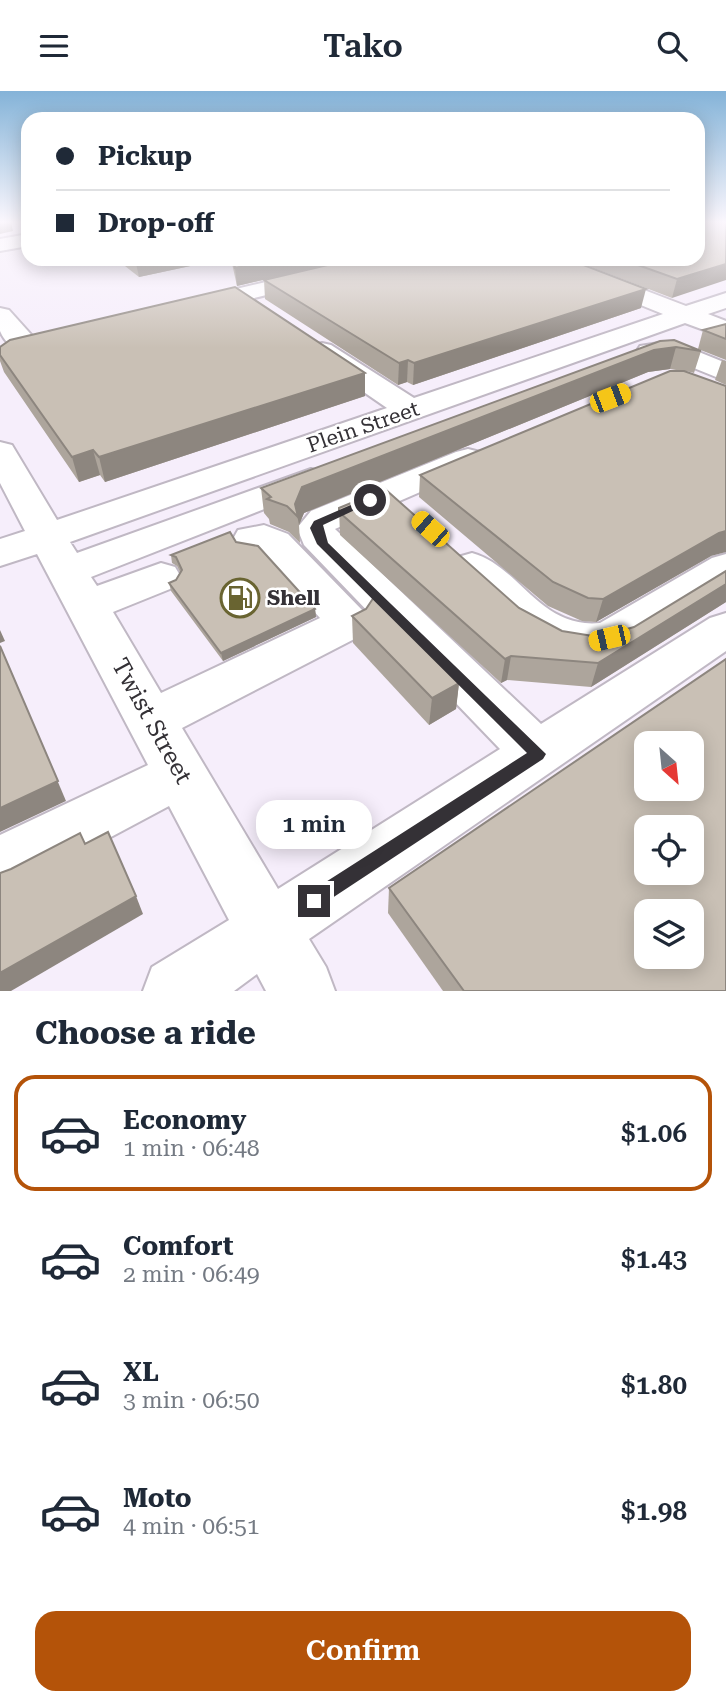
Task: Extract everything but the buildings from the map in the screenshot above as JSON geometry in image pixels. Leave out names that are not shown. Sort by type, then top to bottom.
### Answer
[{"type":"street","points":[[275,266],[300,281]]},
{"type":"street","points":[[173,311],[362,266]]},
{"type":"street","points":[[562,266],[726,330]]},
{"type":"street","points":[[239,295],[274,318]]},
{"type":"street","name":"Plein Street","points":[[0,553],[67,571],[411,410],[726,300]]},
{"type":"street","points":[[0,315],[27,346]]},
{"type":"street","points":[[296,333],[411,410]]},
{"type":"street","points":[[0,353],[53,340]]},
{"type":"street","points":[[402,445],[654,366],[672,351],[726,373]]},
{"type":"street","points":[[654,366],[726,387]]},
{"type":"street","points":[[654,366],[726,398]]},
{"type":"street","points":[[500,446],[416,517],[324,519],[316,528],[318,537],[538,754]]},
{"type":"street","name":"Twist Street","points":[[0,452],[302,991]]},
{"type":"street","points":[[67,571],[338,469]]},
{"type":"street","points":[[416,517],[532,619],[555,633],[573,639],[592,642],[609,638],[726,567]]},
{"type":"street","points":[[151,720],[349,623],[274,543],[264,537],[253,539]]},
{"type":"street","points":[[67,571],[161,577]]},
{"type":"street","points":[[176,991],[726,629]]},
{"type":"street","points":[[0,865],[181,774]]},
{"type":"place","name":"Shell","points":[[240,598]]},
{"type":"route","points":[[314,901],[538,754],[318,537],[318,523],[370,500]]}]
